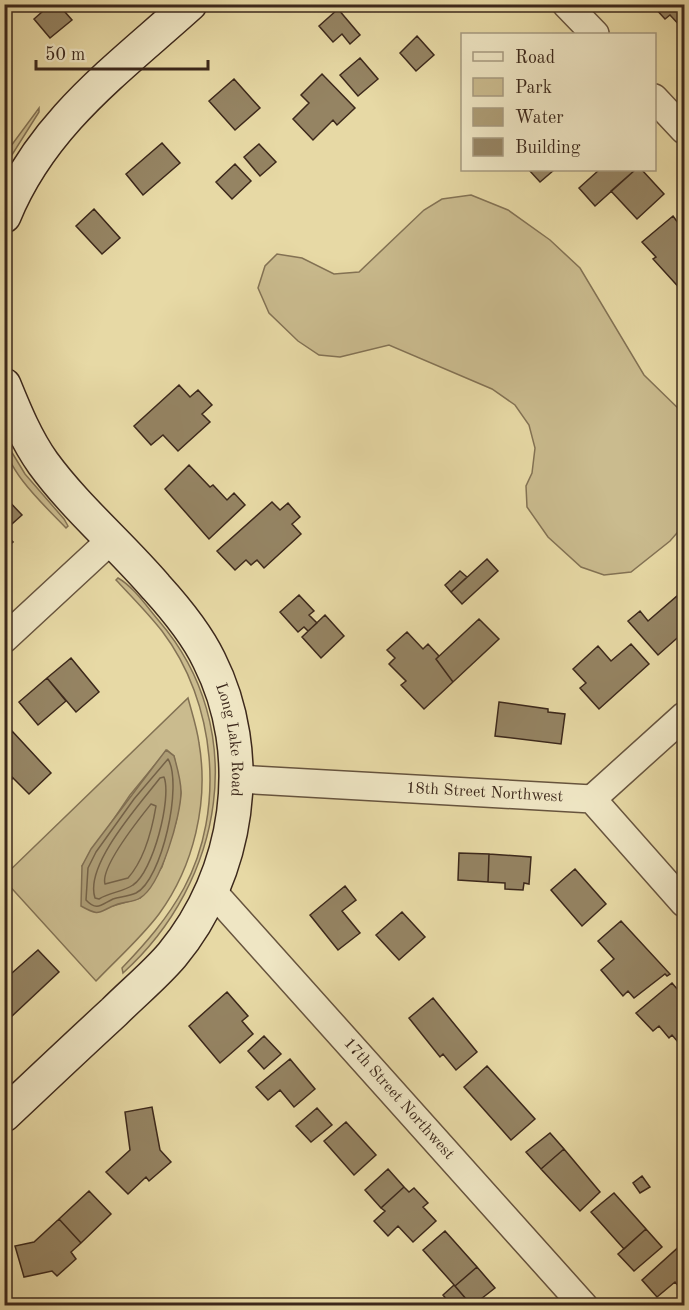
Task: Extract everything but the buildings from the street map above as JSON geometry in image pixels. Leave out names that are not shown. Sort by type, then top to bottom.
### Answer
[{"type":"street","points":[[4,216],[27,168],[57,127],[190,4]]},
{"type":"street","points":[[566,4],[593,33]]},
{"type":"street","points":[[656,100],[684,130]]},
{"type":"street","name":"Long Lake Road","points":[[4,386],[17,418],[43,463],[194,632],[210,662],[222,693],[231,731],[237,779],[227,851],[213,892],[172,956],[4,1115]]},
{"type":"street","points":[[4,639],[112,538]]},
{"type":"street","points":[[684,716],[592,799],[684,903]]},
{"type":"street","name":"18th Street Northwest","points":[[237,779],[592,799]]},
{"type":"street","name":"17th Street Northwest","points":[[213,892],[584,1305]]},
{"type":"green space","points":[[39,108],[39,112],[5,166],[5,154]]},
{"type":"green space","points":[[471,195],[508,210],[550,240],[580,268],[644,375],[684,414],[684,525],[670,541],[631,572],[604,575],[581,567],[548,537],[527,507],[526,486],[532,473],[535,448],[529,425],[515,405],[492,389],[389,345],[340,357],[319,355],[298,341],[269,313],[258,288],[265,266],[277,254],[302,258],[334,274],[359,272],[424,210],[442,199]]},
{"type":"green space","points":[[5,441],[25,474],[64,519],[68,526],[66,528],[19,476],[11,464]]},
{"type":"green space","points":[[118,578],[159,621],[188,663],[206,708],[215,755],[213,803],[203,850],[184,895],[157,936],[123,973],[122,968],[156,930],[184,888],[197,857],[206,825],[210,791],[209,757],[204,723],[194,690],[180,659],[162,631],[116,580]]},
{"type":"green space","points":[[188,698],[196,726],[202,765],[200,810],[190,854],[171,895],[159,914],[96,981],[5,881],[5,875]],"holes":[[[167,750],[174,756],[181,793],[176,822],[162,867],[140,898],[113,906],[82,866],[130,795]]]},
{"type":"water","points":[[166,750],[174,756],[181,792],[174,832],[155,880],[148,891],[138,899],[100,912],[88,910],[81,906],[82,866],[91,849]]}]
